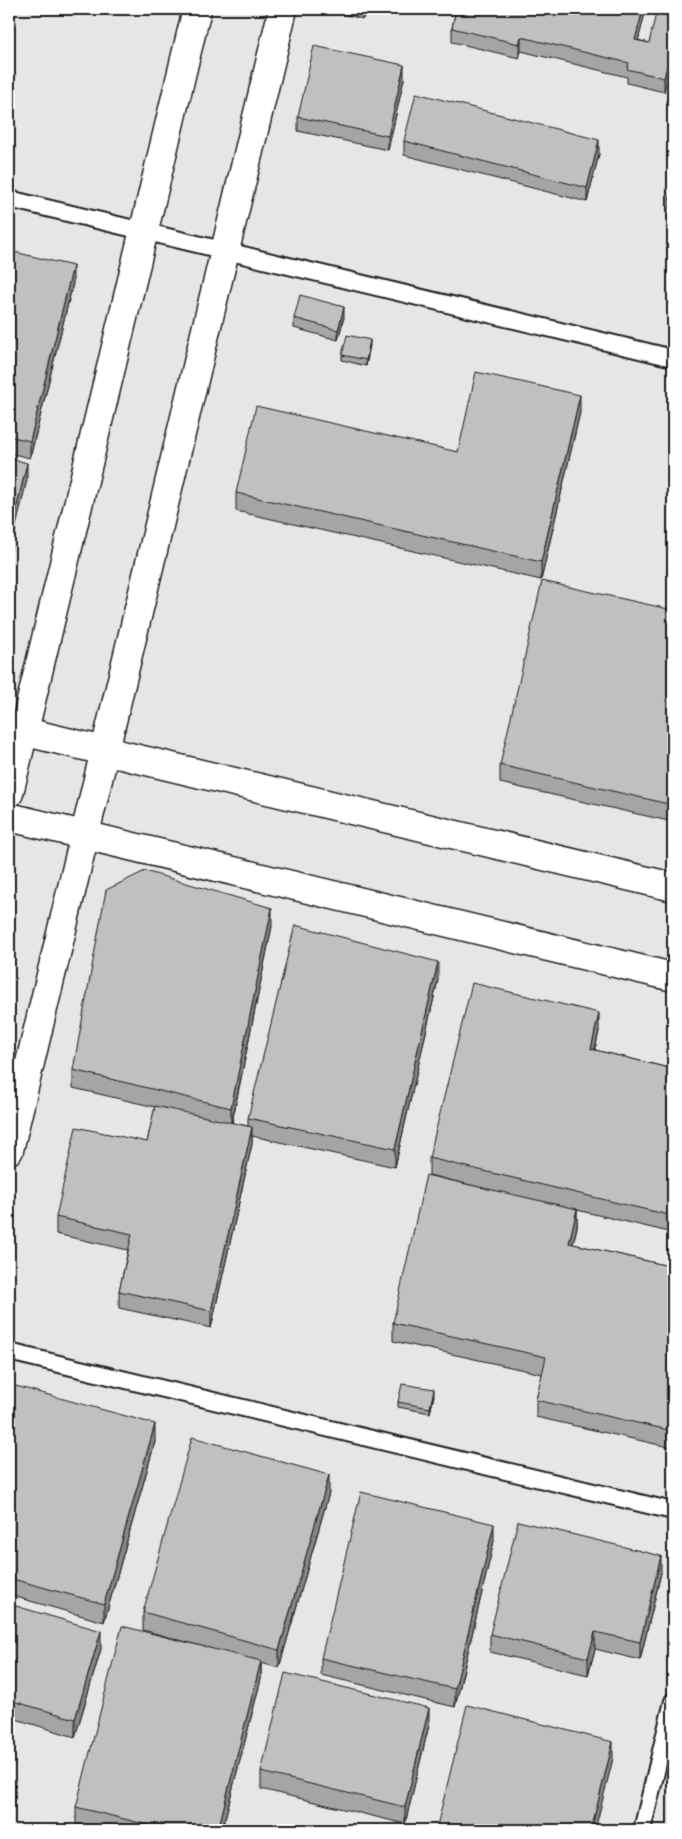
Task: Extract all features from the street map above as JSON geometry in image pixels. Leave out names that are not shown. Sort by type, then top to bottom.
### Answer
[{"type":"street","points":[[9,793],[16,730],[144,231],[197,9]]},
{"type":"street","points":[[9,1150],[283,9]]},
{"type":"street","points":[[16,730],[673,887]]},
{"type":"street","points":[[9,817],[673,977]]},
{"type":"lane","points":[[9,199],[673,358]]},
{"type":"lane","points":[[9,1352],[673,1511]]},
{"type":"lane","points":[[642,1830],[673,1701]]},
{"type":"shaded area","points":[[9,9],[673,9],[673,1830],[9,1830]]},
{"type":"building","points":[[456,9],[643,9],[635,40],[649,43],[657,9],[673,9],[673,43],[664,78],[627,69],[629,63],[521,37],[519,44],[452,28]]},
{"type":"building","points":[[314,46],[404,65],[388,136],[298,117]]},
{"type":"building","points":[[416,93],[599,140],[587,188],[404,141]]},
{"type":"building","points":[[673,181],[673,200],[669,199]]},
{"type":"building","points":[[10,251],[73,266],[30,441],[9,436]]},
{"type":"building","points":[[300,295],[344,307],[338,330],[294,318]]},
{"type":"building","points":[[347,335],[370,340],[366,360],[342,355]]},
{"type":"building","points":[[476,372],[580,395],[541,562],[236,493],[256,406],[458,452]]},
{"type":"building","points":[[9,458],[27,463],[9,539]]},
{"type":"building","points":[[542,581],[673,610],[673,805],[500,765]]},
{"type":"building","points":[[145,871],[272,908],[231,1108],[73,1070],[106,890]]},
{"type":"building","points":[[295,925],[438,962],[395,1149],[248,1118]]},
{"type":"building","points":[[472,983],[599,1013],[591,1049],[673,1069],[673,1216],[429,1158]]},
{"type":"building","points":[[155,1106],[252,1127],[211,1311],[119,1291],[132,1234],[56,1217],[76,1127],[147,1142]]},
{"type":"building","points":[[426,1175],[577,1209],[569,1243],[673,1267],[673,1431],[536,1400],[546,1357],[393,1323]]},
{"type":"building","points":[[402,1384],[434,1389],[430,1408],[398,1402]]},
{"type":"building","points":[[12,1385],[155,1424],[104,1604],[9,1578],[9,1398]]},
{"type":"building","points":[[192,1437],[329,1475],[279,1650],[143,1612]]},
{"type":"building","points":[[361,1492],[494,1524],[455,1689],[321,1658]]},
{"type":"building","points":[[518,1521],[661,1556],[640,1642],[595,1632],[588,1658],[490,1634]]},
{"type":"building","points":[[9,1604],[101,1631],[75,1719],[9,1700]]},
{"type":"building","points":[[122,1626],[261,1661],[218,1830],[168,1830],[76,1807]]},
{"type":"building","points":[[285,1673],[429,1708],[405,1807],[261,1772]]},
{"type":"building","points":[[467,1705],[613,1742],[591,1830],[436,1830]]}]
